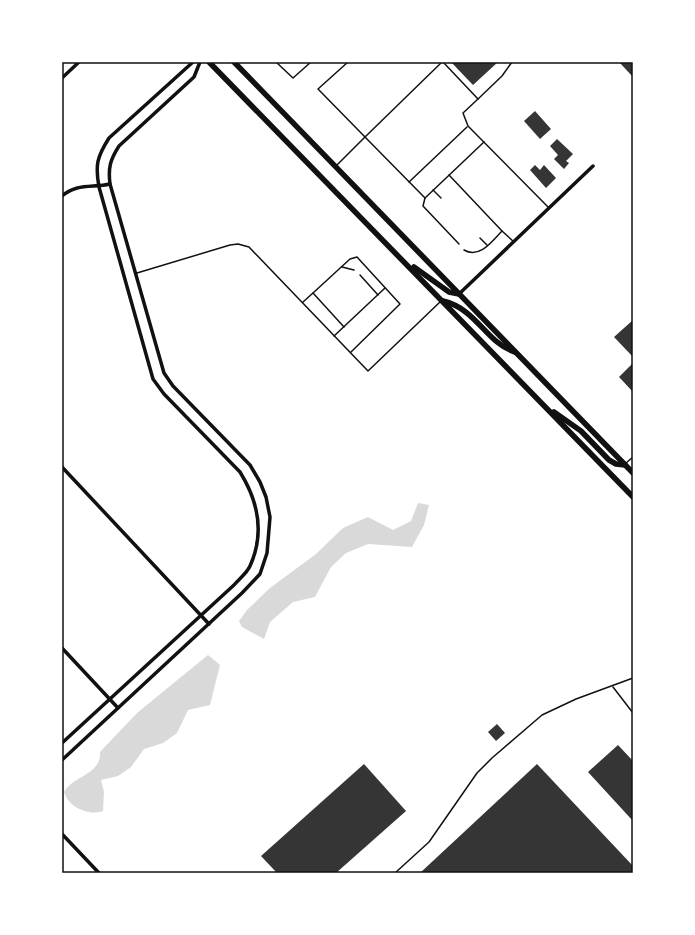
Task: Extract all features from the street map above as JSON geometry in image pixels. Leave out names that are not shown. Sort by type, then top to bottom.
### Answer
[{"type":"main road","points":[[210,62],[633,497]]},
{"type":"main road","points":[[234,62],[633,473]]},
{"type":"main road","points":[[401,258],[449,292],[459,294]]},
{"type":"main road","points":[[442,301],[455,304],[467,311],[504,349],[516,352]]},
{"type":"main road","points":[[541,402],[581,431],[609,460],[616,464],[625,464]]},
{"type":"street","points":[[62,78],[79,62]]},
{"type":"street","points":[[62,743],[234,585],[249,567],[255,550],[258,533],[258,518],[255,500],[240,472],[164,394],[153,379],[98,187],[96,168],[100,152],[109,138],[193,62]]},
{"type":"street","points":[[62,760],[242,593],[260,574],[267,553],[270,517],[263,490],[250,465],[173,386],[164,373],[110,184],[108,169],[112,157],[119,146],[194,77],[200,62]]},
{"type":"street","points":[[459,294],[593,166]]},
{"type":"street","points":[[62,196],[70,189],[84,186],[98,187],[110,184]]},
{"type":"street","points":[[62,467],[209,624]]},
{"type":"street","points":[[62,648],[118,708]]},
{"type":"street","points":[[62,834],[99,873]]},
{"type":"lane","points":[[276,62],[293,78],[311,62]]},
{"type":"lane","points":[[348,62],[318,89],[425,198]]},
{"type":"lane","points":[[335,166],[442,62],[478,99]]},
{"type":"lane","points":[[512,62],[502,76],[463,113],[468,126],[549,208]]},
{"type":"lane","points":[[409,182],[468,126]]},
{"type":"lane","points":[[459,244],[423,206],[425,198],[484,142]]},
{"type":"lane","points":[[449,175],[514,242]]},
{"type":"lane","points":[[433,190],[441,198]]},
{"type":"lane","points":[[464,250],[470,253],[476,253],[502,231]]},
{"type":"lane","points":[[480,238],[487,245]]},
{"type":"lane","points":[[135,273],[238,244],[249,248],[368,371],[442,301]]},
{"type":"lane","points":[[302,303],[350,258],[357,257],[400,304],[350,353]]},
{"type":"lane","points":[[341,267],[354,270]]},
{"type":"lane","points":[[360,275],[378,295]]},
{"type":"lane","points":[[334,336],[385,288]]},
{"type":"lane","points":[[313,293],[344,327]]},
{"type":"lane","points":[[625,464],[633,457]]},
{"type":"lane","points":[[395,873],[429,842],[477,773],[492,758],[542,715],[576,699],[613,687],[633,678]]},
{"type":"lane","points":[[613,687],[633,713]]},
{"type":"shaded area","points":[[418,503],[429,505],[424,525],[412,547],[368,544],[346,553],[331,567],[315,597],[293,602],[270,622],[264,639],[242,627],[239,621],[247,610],[270,588],[316,554],[343,528],[368,517],[393,530],[411,521]]},
{"type":"shaded area","points":[[208,655],[220,665],[210,705],[188,710],[177,733],[163,743],[144,749],[131,767],[118,776],[101,780],[104,792],[103,811],[86,811],[70,802],[64,792],[74,782],[92,770],[99,759],[100,752],[137,713]]},
{"type":"building","points":[[451,62],[498,62],[473,85]]},
{"type":"building","points":[[619,62],[633,62],[633,77]]},
{"type":"building","points":[[535,111],[551,129],[540,139],[524,121]]},
{"type":"building","points":[[557,139],[573,154],[566,161],[569,163],[564,169],[554,159],[558,155],[550,146]]},
{"type":"building","points":[[535,165],[540,170],[544,165],[556,178],[546,188],[530,170]]},
{"type":"building","points":[[633,320],[633,357],[614,337]]},
{"type":"building","points":[[633,363],[633,392],[619,377]]},
{"type":"building","points":[[497,724],[505,733],[496,741],[488,732]]},
{"type":"building","points":[[618,745],[633,761],[633,821],[588,772]]},
{"type":"building","points":[[364,764],[406,811],[336,873],[277,873],[261,856]]},
{"type":"building","points":[[537,764],[633,866],[633,873],[420,873]]}]
